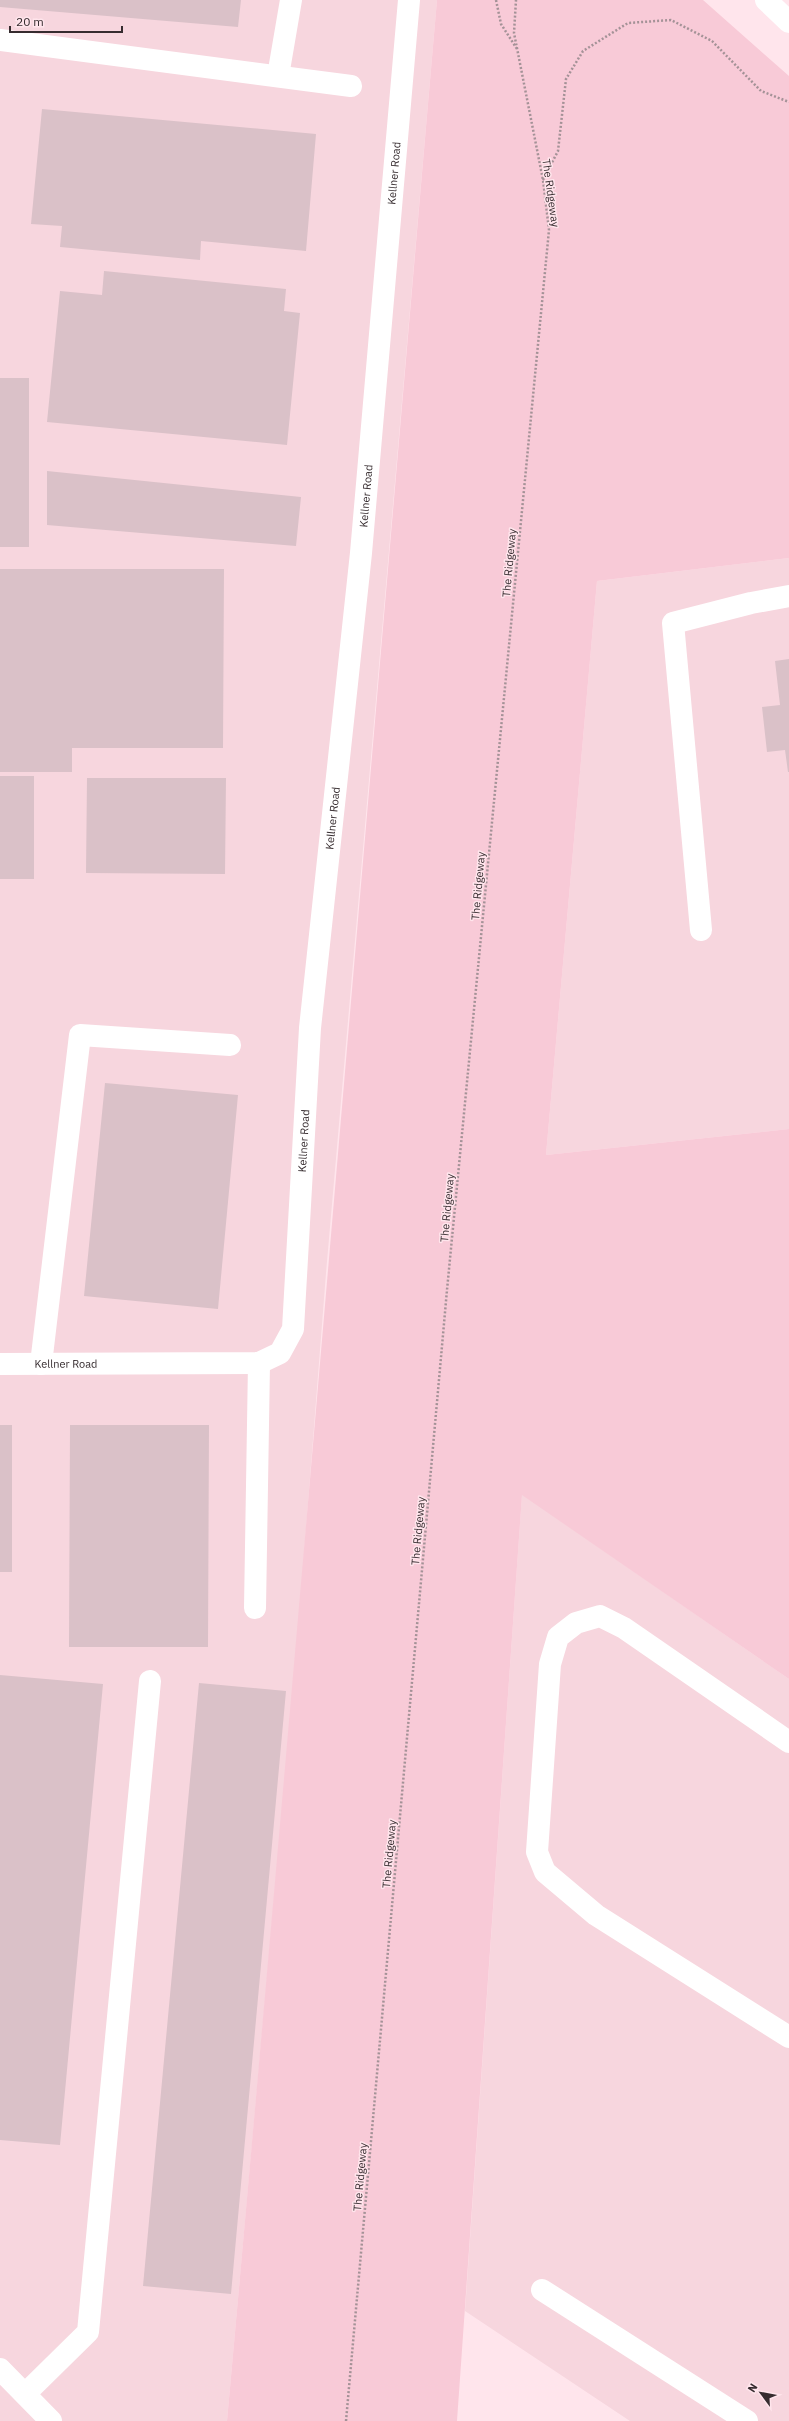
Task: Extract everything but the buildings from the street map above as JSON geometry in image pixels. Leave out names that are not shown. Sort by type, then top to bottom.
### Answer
[{"type":"street","points":[[278,76],[291,0]]},
{"type":"street","name":"Kellner Road","points":[[0,1364],[259,1363],[280,1353],[293,1328],[310,1028],[361,553],[409,0]]},
{"type":"street","points":[[766,0],[789,22]]},
{"type":"street","points":[[0,40],[351,86]]},
{"type":"street","points":[[701,930],[673,623],[751,603],[789,596]]},
{"type":"street","points":[[41,1364],[80,1035],[230,1045]]},
{"type":"street","points":[[255,1608],[259,1363]]},
{"type":"street","points":[[789,1742],[624,1628],[600,1616],[576,1623],[558,1637],[550,1664],[537,1852],[545,1872],[596,1915],[789,2037]]},
{"type":"street","points":[[25,2394],[88,2332],[150,1682]]},
{"type":"street","points":[[542,2290],[747,2421]]},
{"type":"street","points":[[0,2369],[51,2421]]},
{"type":"path","points":[[496,0],[501,24],[518,51]]},
{"type":"path","name":"The Ridgeway","points":[[346,2421],[447,1290],[549,230],[543,180],[514,33],[516,0]]},
{"type":"path","points":[[543,180],[558,151],[566,79],[583,51],[628,23],[671,20],[712,41],[761,91],[789,102]]},
{"type":"shaded area","points":[[0,0],[437,0],[326,1273],[296,1657],[227,2421],[0,2421]]},
{"type":"shaded area","points":[[437,0],[703,0],[789,76],[789,558],[597,581],[546,1155],[789,1129],[789,1679],[522,1495],[457,2421],[227,2421],[307,1513]]},
{"type":"shaded area","points":[[789,558],[789,1129],[546,1155],[597,581]]},
{"type":"shaded area","points":[[522,1494],[789,1679],[789,2421],[630,2421],[465,2311]]}]
